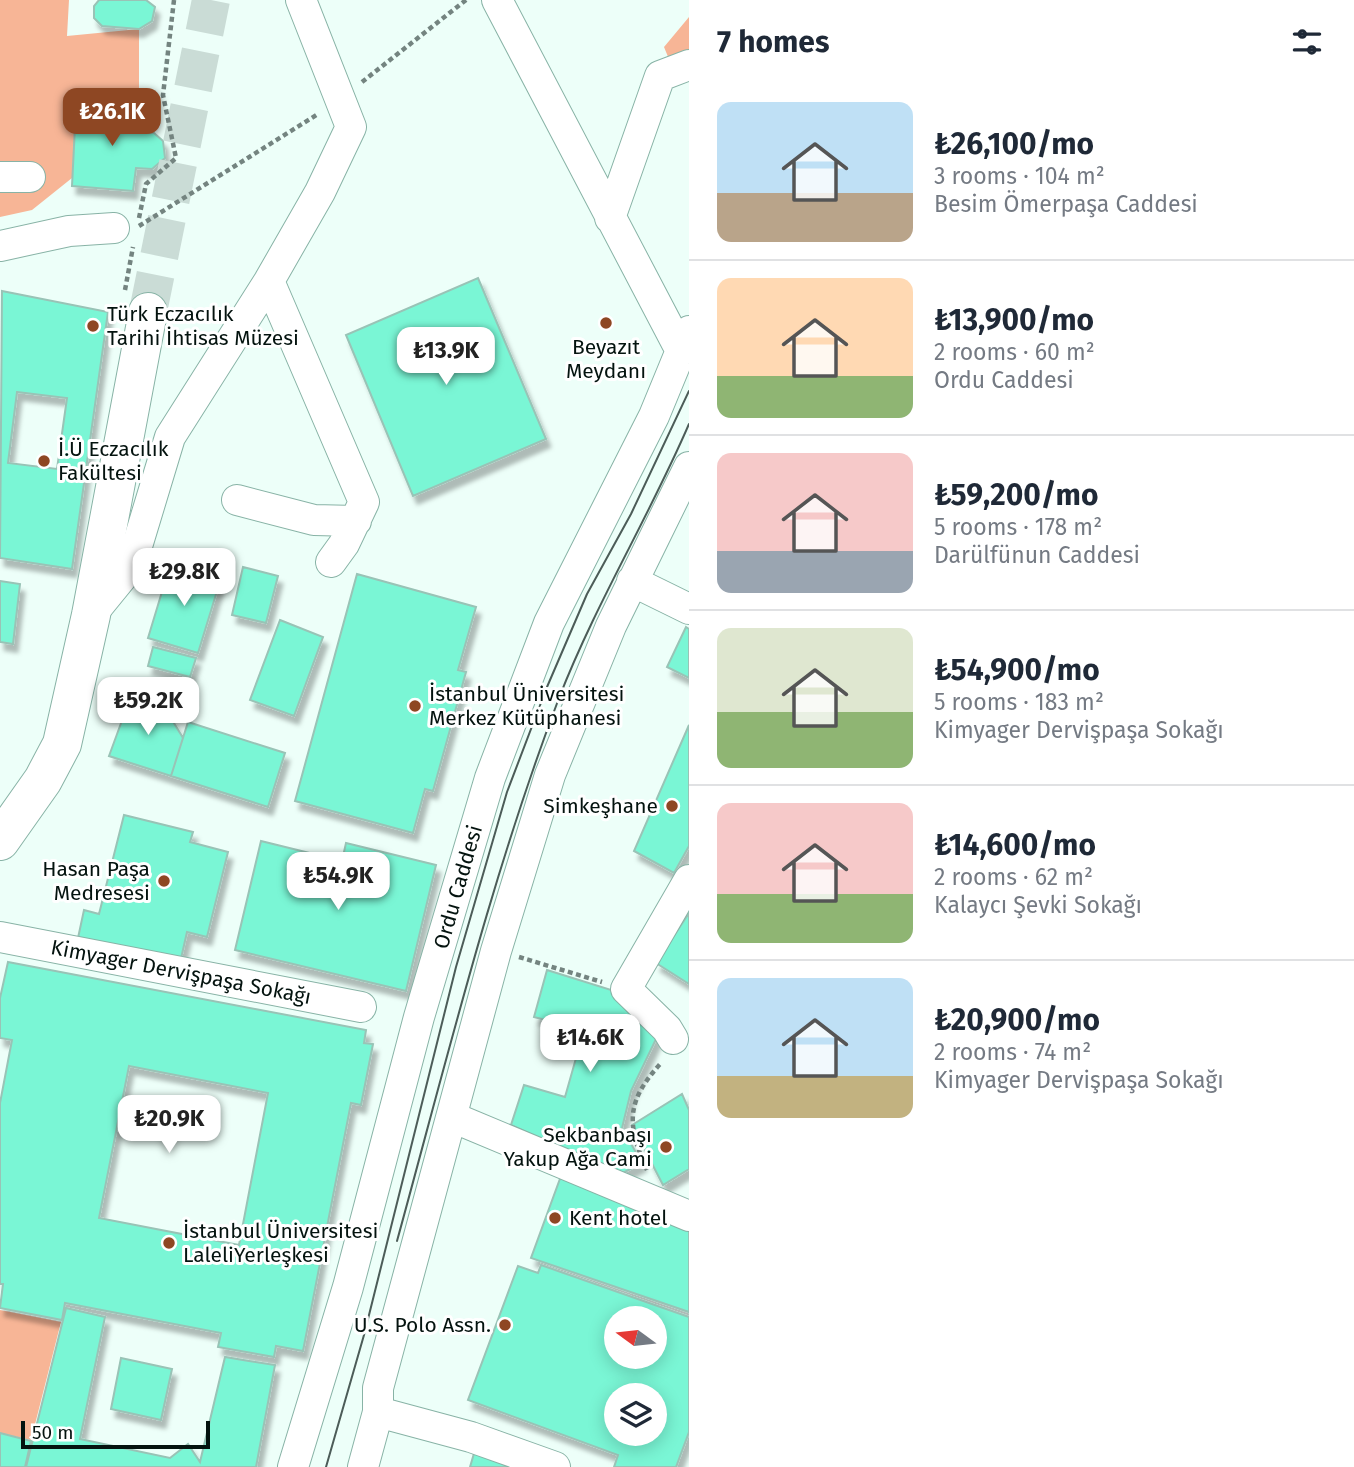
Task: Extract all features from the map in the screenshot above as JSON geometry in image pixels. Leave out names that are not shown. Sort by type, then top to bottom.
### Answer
[{"type":"main road","points":[[4,830],[43,780],[62,744],[91,615],[137,303]]},
{"type":"street","points":[[91,615],[131,566],[170,437],[269,281],[320,192],[351,127],[301,0]]},
{"type":"street","points":[[497,0],[610,218],[685,341]]},
{"type":"street","points":[[610,218],[660,76],[689,65]]},
{"type":"street","points":[[0,177],[30,177]]},
{"type":"street","points":[[0,246],[69,231],[129,232]]},
{"type":"street","points":[[269,281],[364,502],[344,544],[331,562]]},
{"type":"street","name":"Ordu Caddesi","points":[[293,1467],[348,1287],[419,1017],[490,778],[549,623],[654,416],[685,341]]},
{"type":"street","points":[[363,1467],[378,1412],[378,1388],[496,950],[550,775],[580,697],[632,581],[689,467]]},
{"type":"street","points":[[237,500],[314,520],[356,521]]},
{"type":"street","points":[[632,581],[689,609]]},
{"type":"street","points":[[673,1040],[667,1029],[626,989],[689,880]]},
{"type":"street","name":"Kimyager Dervişpaşa Sokağı","points":[[0,937],[361,1007]]},
{"type":"street","points":[[452,1117],[689,1216]]},
{"type":"street","points":[[378,1412],[471,1437],[555,1467]]},
{"type":"path","points":[[137,303],[129,232],[146,184],[176,158],[163,95],[174,0]]},
{"type":"path","points":[[155,216],[341,99],[466,0]]},
{"type":"path","points":[[496,950],[626,989]]},
{"type":"path","points":[[648,1198],[653,1181],[634,1140],[631,1122],[634,1102],[648,1077],[668,1056],[673,1040]]},
{"type":"shaded area","points":[[0,0],[69,0],[67,36],[139,29],[139,108],[76,107],[72,178],[32,210],[0,217]]},
{"type":"shaded area","points":[[689,17],[689,55],[671,64],[664,47]]},
{"type":"shaded area","points":[[0,1310],[61,1322],[31,1440],[0,1433]]},
{"type":"building","points":[[99,0],[146,0],[155,7],[152,21],[139,29],[102,26],[94,18],[94,6]]},
{"type":"building","points":[[76,107],[139,108],[141,132],[154,133],[163,141],[165,158],[152,169],[136,168],[133,191],[72,186]]},
{"type":"building","points":[[478,278],[546,439],[413,496],[346,335]]},
{"type":"building","name":"İ.Ü Eczacılık Fakültesi","points":[[2,291],[108,312],[72,569],[0,558]],"holes":[[[17,392],[67,398],[57,469],[8,463]]]},
{"type":"building","points":[[171,562],[221,578],[198,653],[148,638]]},
{"type":"building","points":[[243,567],[278,576],[266,623],[232,615]]},
{"type":"building","name":"İstanbul Üniversitesi Merkez Kütüphanesi","points":[[357,574],[476,607],[458,670],[466,672],[433,791],[425,789],[413,833],[295,801]]},
{"type":"building","points":[[0,581],[20,584],[13,644],[0,642]]},
{"type":"building","points":[[280,620],[323,637],[294,716],[250,700]]},
{"type":"building","points":[[686,627],[689,629],[689,678],[667,667]]},
{"type":"building","points":[[153,647],[196,658],[190,677],[148,666]]},
{"type":"building","points":[[131,696],[163,705],[183,738],[171,776],[109,756]]},
{"type":"building","points":[[188,722],[285,753],[268,807],[171,776]]},
{"type":"building","name":"Simkeşhane","points":[[689,725],[689,846],[674,873],[634,851]]},
{"type":"building","name":"Hasan Paşa Medresesi","points":[[124,815],[193,832],[190,842],[228,852],[207,937],[187,932],[180,963],[78,938],[84,910],[99,914]]},
{"type":"building","points":[[261,841],[342,861],[346,843],[436,865],[406,991],[235,950]]},
{"type":"building","points":[[689,913],[689,984],[656,963]]},
{"type":"building","points":[[8,962],[366,1030],[364,1043],[373,1044],[361,1105],[351,1103],[303,1351],[276,1346],[274,1357],[218,1347],[221,1333],[65,1303],[62,1320],[0,1308],[3,1284],[0,1284],[0,1103],[12,1040],[0,1038],[0,998]],"holes":[[[129,1066],[268,1093],[239,1245],[99,1218]]]},
{"type":"building","points":[[547,970],[621,993],[657,1037],[631,1091],[622,1128],[642,1163],[619,1175],[511,1125],[524,1085],[565,1097],[584,1030],[534,1017]]},
{"type":"building","name":"Sekbanbaşı Yakup Ağa Cami","points":[[682,1094],[689,1110],[689,1169],[663,1185],[632,1125]]},
{"type":"building","points":[[561,1176],[644,1204],[641,1213],[689,1229],[689,1312],[531,1258]]},
{"type":"building","points":[[541,1265],[658,1306],[604,1306],[604,1369],[667,1369],[667,1309],[689,1317],[689,1432],[676,1467],[614,1467],[618,1455],[468,1400],[518,1266],[538,1273]]},
{"type":"building","points":[[66,1308],[105,1317],[80,1439],[170,1458],[188,1444],[200,1462],[225,1357],[275,1365],[256,1467],[26,1467]]},
{"type":"building","points":[[121,1358],[172,1369],[161,1420],[111,1409]]},
{"type":"building","points":[[0,1433],[31,1441],[25,1467],[0,1467]]},
{"type":"building","points":[[475,1450],[530,1467],[470,1467]]},
{"type":"tunnel","points":[[148,312],[211,0]]},
{"type":"tram line","points":[[326,1467],[364,1335],[456,967],[507,792],[547,687],[587,594],[631,514],[689,391]]},
{"type":"tram line","points":[[397,1241],[491,899],[535,764],[574,663],[689,424]]},
{"type":"place","name":"Beyazıt Meydanı","points":[[606,323]]},
{"type":"place","name":"Türk Eczacılık Tarihi İhtisas Müzesi","points":[[93,326]]},
{"type":"place","name":"İ.Ü Eczacılık Fakültesi","points":[[44,461]]},
{"type":"place","name":"İstanbul Üniversitesi Merkez Kütüphanesi","points":[[415,706]]},
{"type":"place","name":"Simkeşhane","points":[[672,806]]},
{"type":"place","name":"Hasan Paşa Medresesi","points":[[164,881]]},
{"type":"place","name":"Sekbanbaşı Yakup Ağa Cami","points":[[666,1147]]},
{"type":"place","name":"Kent hotel","points":[[555,1218]]},
{"type":"place","name":"İstanbul Üniversitesi LaleliYerleşkesi","points":[[169,1243]]},
{"type":"place","name":"U.S. Polo Assn.","points":[[505,1325]]}]
